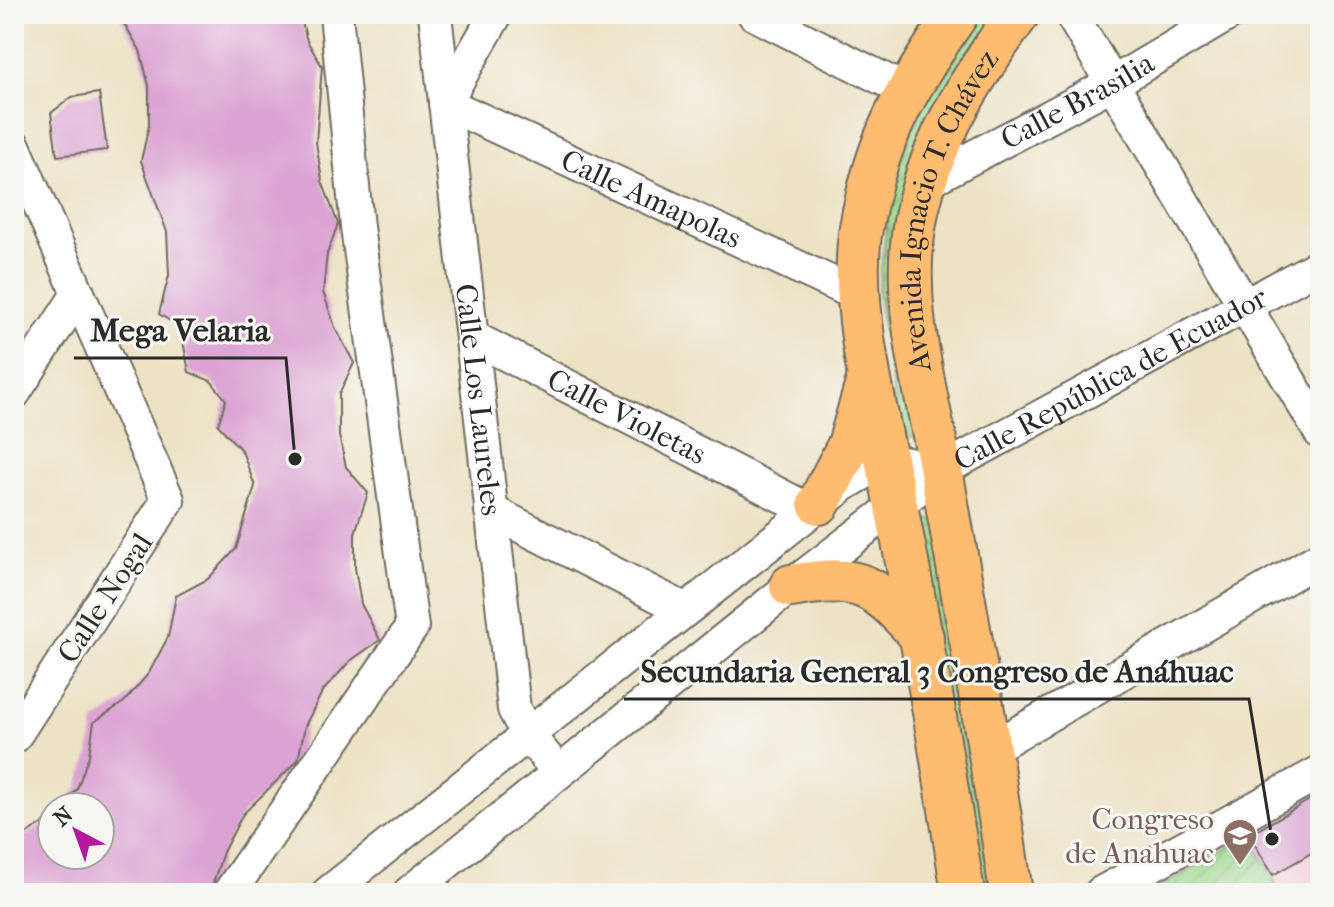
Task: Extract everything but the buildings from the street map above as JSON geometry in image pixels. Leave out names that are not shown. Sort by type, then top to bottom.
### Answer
[{"type":"main road","name":"Avenida Ignacio T. Chávez","points":[[957,14],[905,90],[880,148],[860,230],[858,295],[886,460],[922,637],[963,893]]},
{"type":"main road","name":"Avenida Ignacio T. Chávez","points":[[1011,893],[990,749],[909,292],[916,214],[924,183],[954,107],[1018,14]]},
{"type":"main road","points":[[803,502],[849,445],[871,371]]},
{"type":"main road","points":[[791,586],[844,579],[865,585],[882,596],[922,637]]},
{"type":"street","points":[[229,893],[412,627],[357,227],[336,14]]},
{"type":"street","name":"Calle Los Laureles","points":[[435,14],[514,709],[527,734],[558,771]]},
{"type":"street","points":[[445,103],[496,14]]},
{"type":"street","points":[[754,14],[905,90]]},
{"type":"street","points":[[1071,14],[1320,432]]},
{"type":"street","name":"Calle Brasilia","points":[[924,183],[1113,83],[1229,14]]},
{"type":"street","name":"Calle Amapolas","points":[[445,103],[858,295]]},
{"type":"street","points":[[14,146],[78,294],[14,393]]},
{"type":"street","name":"Calle República de Ecuador","points":[[409,893],[791,586],[942,470],[1248,307],[1320,265]]},
{"type":"street","name":"Calle Nogal","points":[[14,737],[168,500],[78,294]]},
{"type":"street","name":"Calle Violetas","points":[[472,337],[803,502]]},
{"type":"street","points":[[328,893],[684,609],[803,502],[886,460]]},
{"type":"street","name":"Calle República de Ecuador","points":[[886,460],[942,470]]},
{"type":"street","points":[[491,511],[684,609]]},
{"type":"street","points":[[990,749],[1320,558]]},
{"type":"street","points":[[1101,893],[1320,772]]},
{"type":"shaded area","points":[[1320,784],[1320,893],[1128,893]]},
{"type":"green space","points":[[977,14],[1005,14],[916,191],[925,435],[900,439],[878,293],[892,185],[925,90]]},
{"type":"green space","points":[[908,519],[937,520],[1000,893],[976,893]]},
{"type":"green space","points":[[1249,835],[1281,893],[1149,893]]},
{"type":"place","name":"Mega Velaria","points":[[295,459]]},
{"type":"place","name":"Secundaria General 3 Congreso de Anáhuac","points":[[1272,839]]},
{"type":"place","name":"Congreso de Anahuac","points":[[1240,867]]}]
